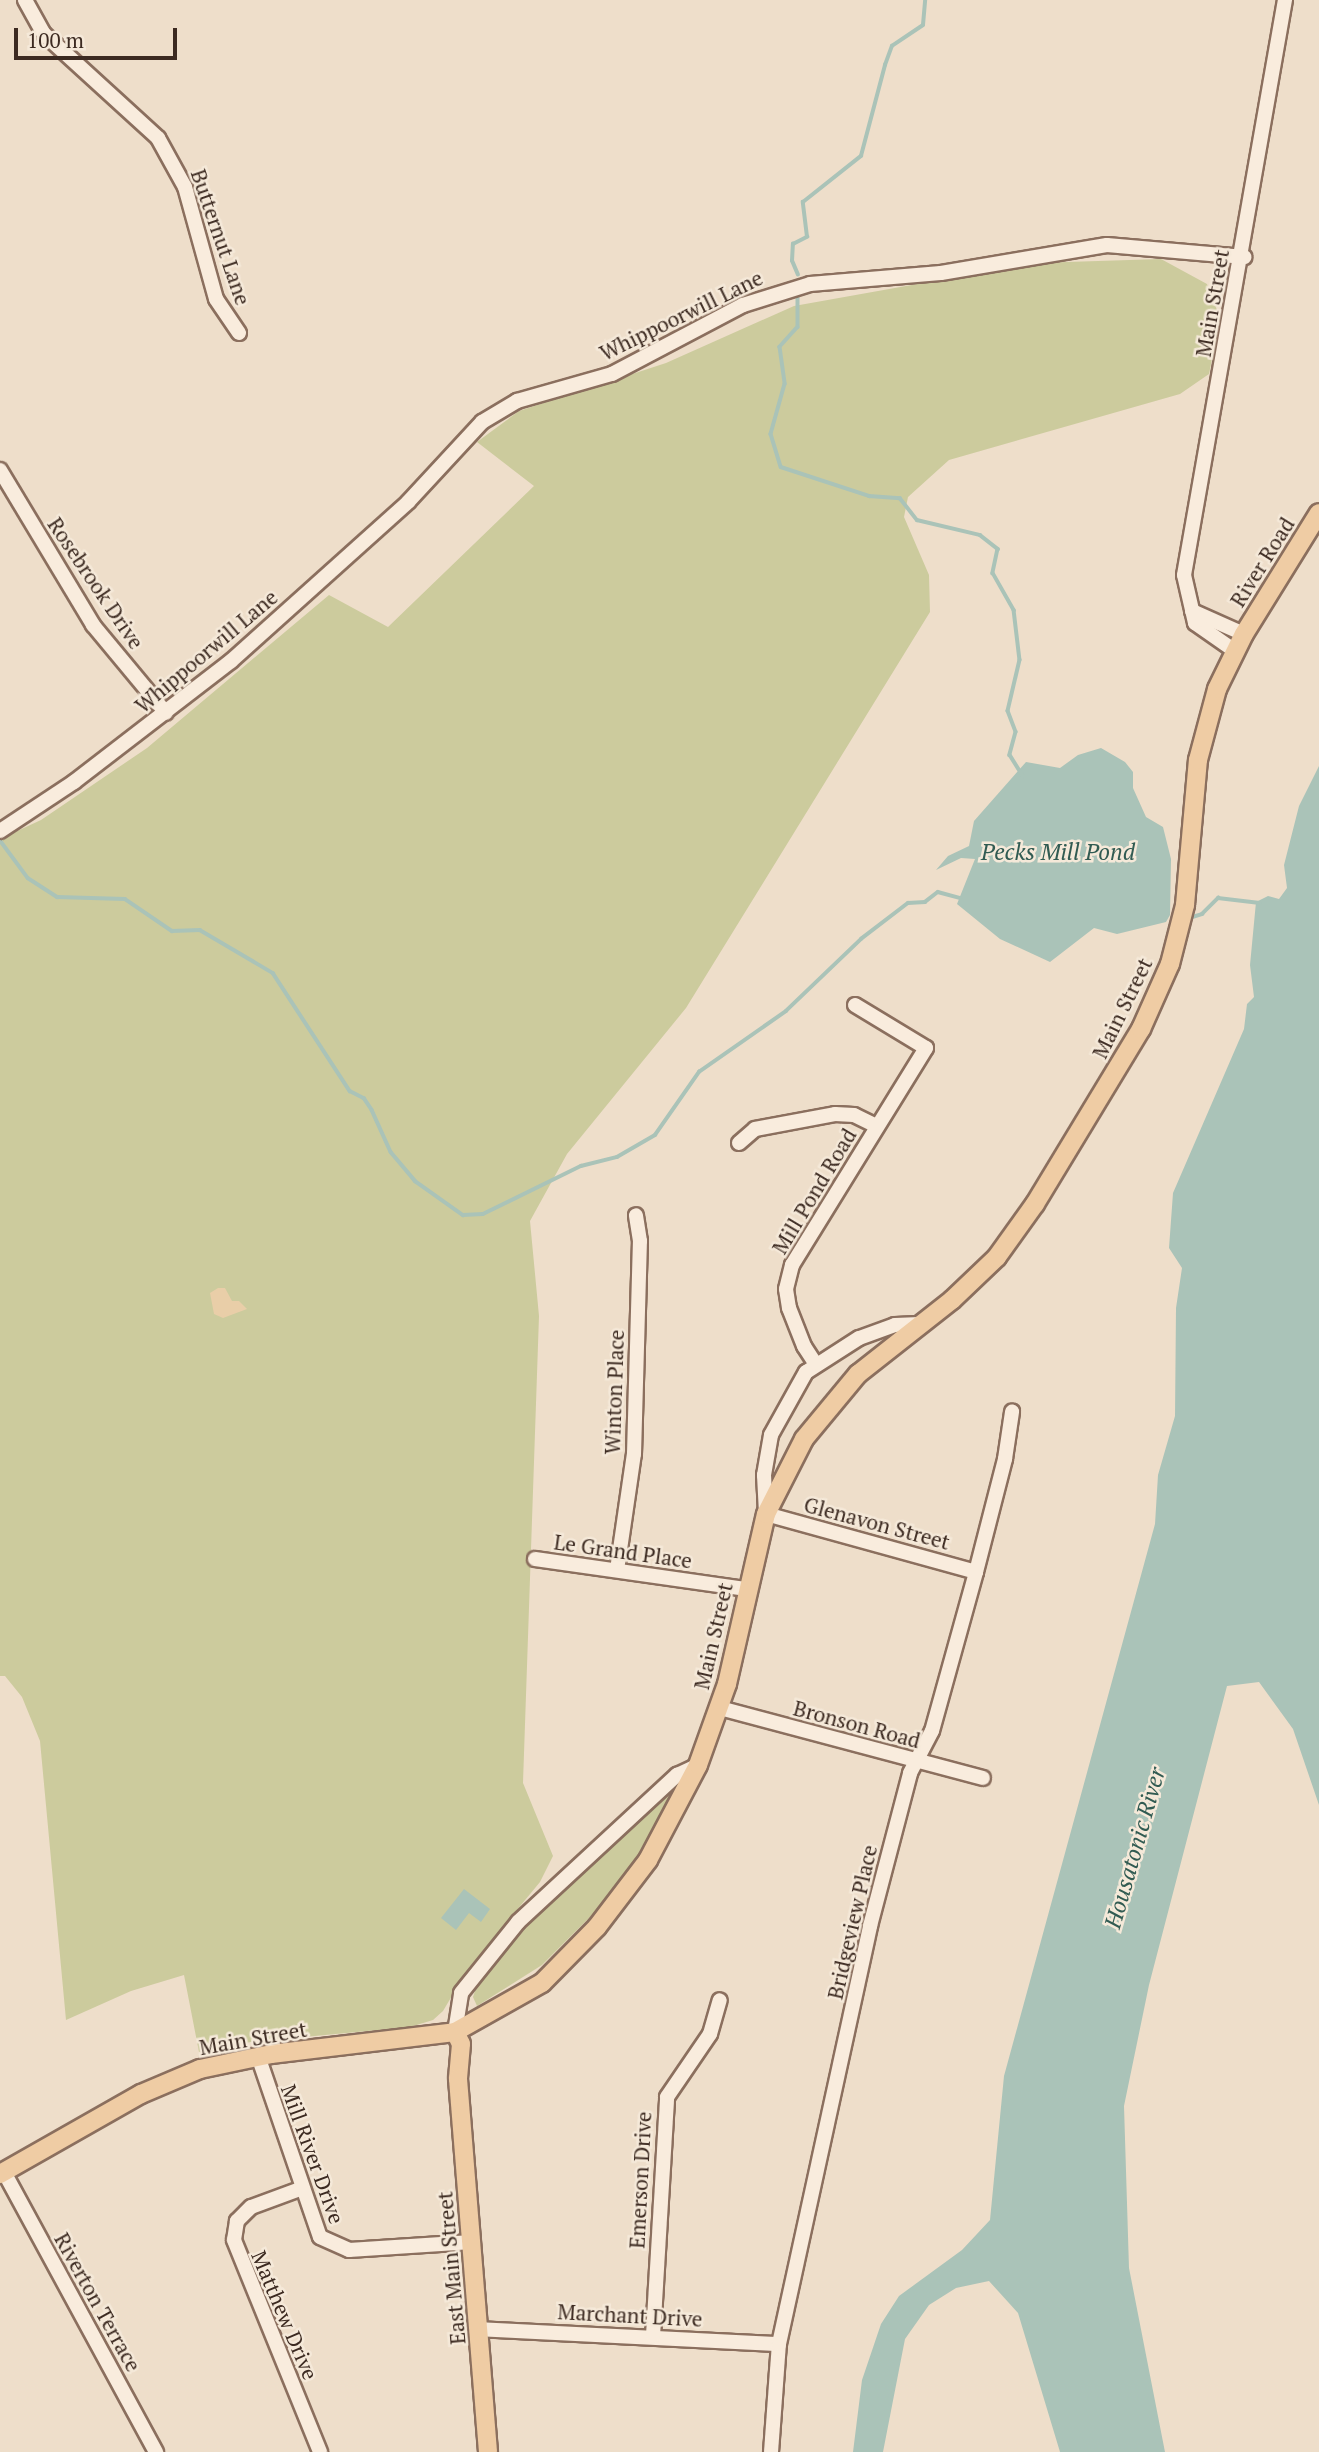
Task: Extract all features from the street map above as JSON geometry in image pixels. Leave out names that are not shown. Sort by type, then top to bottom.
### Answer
[{"type":"main road","name":"River Road","points":[[1244,634],[1319,513]]},
{"type":"main road","name":"Main Street","points":[[2,2173],[141,2094],[200,2069],[258,2056],[455,2032],[524,1995],[573,1954],[648,1860],[698,1765],[720,1708],[766,1514],[791,1460],[817,1419],[858,1374],[982,1273],[1035,1204],[1141,1029],[1170,964],[1182,918],[1203,738],[1217,689],[1244,634]]},
{"type":"main road","name":"East Main Street","points":[[455,2032],[461,2044],[458,2080],[488,2452]]},
{"type":"street","name":"Butternut Lane","points":[[25,0],[43,33],[158,138],[185,187],[216,299],[239,333]]},
{"type":"street","name":"Main Street","points":[[1235,651],[1197,626],[1185,592],[1185,565],[1244,257],[1285,0]]},
{"type":"street","name":"Whippoorwill Lane","points":[[5,829],[166,713],[408,502],[497,411],[646,360],[743,305],[810,284],[941,273],[1077,247],[1136,244],[1244,257]]},
{"type":"street","name":"Rosebrook Drive","points":[[0,470],[93,625],[166,713]]},
{"type":"street","points":[[1192,611],[1244,634]]},
{"type":"street","name":"Mill Pond Road","points":[[816,1363],[792,1317],[787,1282],[792,1265],[926,1048],[855,1004]]},
{"type":"street","points":[[739,1143],[755,1129],[835,1114],[854,1115],[877,1126]]},
{"type":"street","name":"Winton Place","points":[[617,1570],[634,1454],[640,1241],[636,1215]]},
{"type":"street","name":"Main Street","points":[[766,1514],[764,1475],[771,1435],[792,1390],[816,1363],[866,1335],[895,1325],[920,1324]]},
{"type":"street","name":"Bridgeview Place","points":[[771,2452],[779,2343],[870,1926],[910,1773],[932,1731],[976,1572],[1005,1460],[1012,1412]]},
{"type":"street","name":"Glenavon Street","points":[[766,1514],[976,1572]]},
{"type":"street","name":"Le Grand Place","points":[[535,1559],[747,1590]]},
{"type":"street","name":"Bronson Road","points":[[720,1708],[917,1763],[982,1778]]},
{"type":"street","points":[[455,2032],[461,1993],[518,1922],[677,1775],[698,1765]]},
{"type":"street","name":"Emerson Drive","points":[[653,2336],[664,2109],[670,2088],[710,2034],[720,2000]]},
{"type":"street","name":"Mill River Drive","points":[[258,2056],[300,2189],[320,2237],[338,2249],[472,2242]]},
{"type":"street","name":"Riverton Terrace","points":[[2,2173],[156,2452]]},
{"type":"street","name":"Matthew Drive","points":[[300,2189],[251,2207],[237,2221],[234,2240],[320,2452]]},
{"type":"street","name":"Marchant Drive","points":[[478,2329],[779,2343]]},
{"type":"green space","points":[[1161,259],[1207,284],[1220,318],[1209,374],[1180,394],[949,460],[908,497],[904,517],[929,575],[930,612],[686,1008],[567,1154],[530,1221],[539,1316],[523,1783],[553,1856],[540,1882],[468,1969],[443,2011],[433,2020],[410,2027],[251,2042],[199,2052],[184,1975],[131,1991],[66,2020],[40,1741],[22,1697],[5,1676],[0,1676],[0,839],[41,820],[147,748],[329,595],[388,627],[534,486],[477,442],[519,411],[666,363],[794,306],[1035,263]]},
{"type":"green space","points":[[672,1791],[645,1848],[602,1905],[542,1965],[477,2006],[473,1997],[478,1982],[577,1870]]},
{"type":"sand","points":[[218,1288],[225,1288],[232,1301],[239,1301],[247,1309],[223,1318],[214,1314],[210,1293]]},
{"type":"water","name":"Pecks Mill Pond","points":[[1101,748],[1125,762],[1133,772],[1133,788],[1146,817],[1163,827],[1171,859],[1170,915],[1166,922],[1117,934],[1094,928],[1050,962],[1000,939],[957,904],[975,859],[961,858],[936,870],[948,856],[969,846],[974,821],[1026,762],[1060,768],[1078,755]]},
{"type":"water","name":"Housatonic River","points":[[1319,766],[1319,1805],[1293,1729],[1259,1682],[1227,1686],[1149,1985],[1124,2106],[1129,2268],[1165,2452],[1060,2452],[1018,2313],[989,2281],[956,2288],[929,2305],[905,2339],[883,2452],[853,2452],[862,2380],[881,2324],[899,2296],[962,2250],[990,2220],[1004,2076],[1155,1524],[1158,1475],[1175,1416],[1176,1308],[1182,1268],[1169,1248],[1173,1193],[1244,1029],[1247,1004],[1254,997],[1250,965],[1256,902],[1268,896],[1279,899],[1287,888],[1284,865],[1299,806]]},
{"type":"water","points":[[464,1889],[490,1909],[481,1922],[469,1913],[456,1930],[441,1918]]},
{"type":"waterway","points":[[798,275],[792,261],[793,244],[807,237],[803,202],[861,156],[892,46],[923,25],[925,0]]},
{"type":"waterway","points":[[798,296],[798,327],[780,347],[785,384],[771,434],[781,467],[869,496],[900,498],[917,520],[980,535],[998,549],[993,573],[1014,610],[1020,660],[1008,711],[1016,732],[1010,755],[1023,776]]},
{"type":"waterway","points":[[0,840],[28,878],[57,897],[125,899],[172,931],[200,930],[273,973],[350,1091],[364,1098],[372,1110],[391,1152],[415,1181],[463,1215],[483,1214],[581,1166],[617,1157],[655,1135],[699,1072],[786,1011],[861,939],[908,903],[925,902],[938,892],[960,898]]},
{"type":"waterway","points":[[1186,919],[1202,914],[1218,898],[1260,903]]}]
